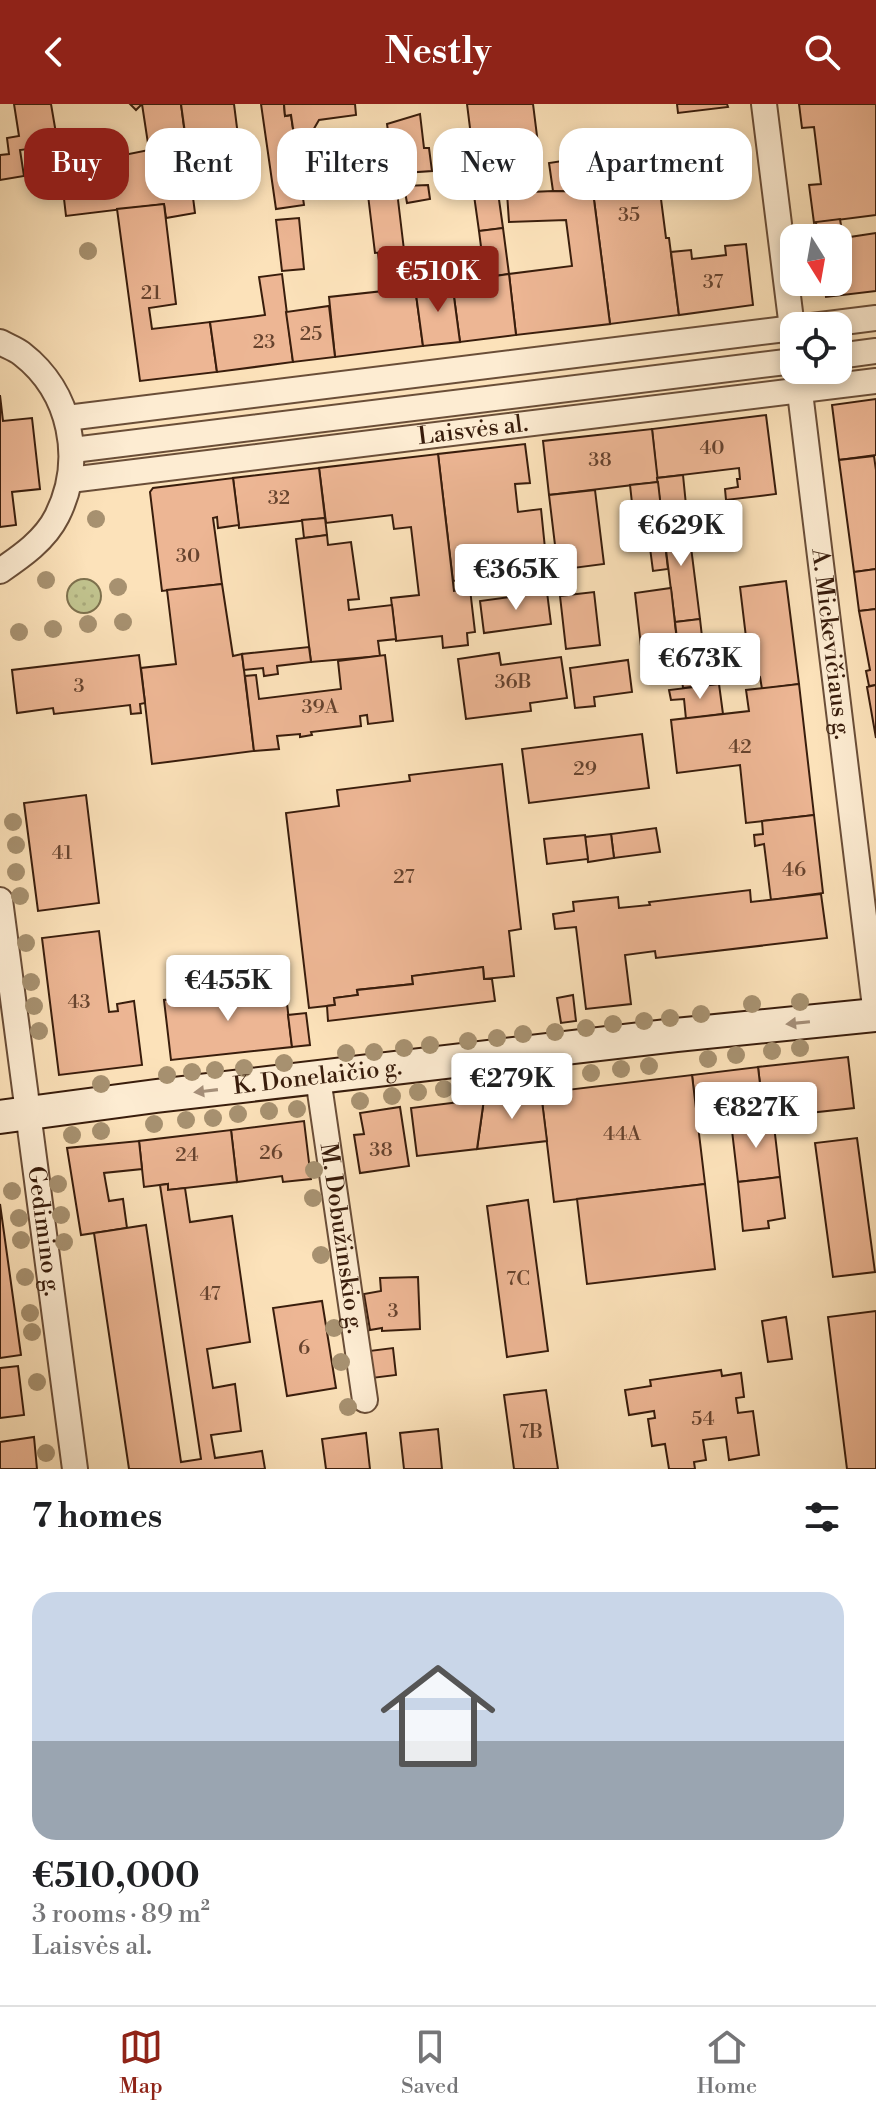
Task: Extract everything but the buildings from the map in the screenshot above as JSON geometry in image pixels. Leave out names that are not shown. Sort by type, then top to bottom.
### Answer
[{"type":"street","points":[[764,104],[795,312]]},
{"type":"street","points":[[852,323],[876,318]]},
{"type":"street","points":[[67,418],[780,335]]},
{"type":"street","points":[[0,342],[21,353],[49,382],[67,418],[73,450],[70,480],[57,517],[32,549],[0,571]]},
{"type":"street","points":[[852,354],[876,351]]},
{"type":"street","name":"Laisvės al.","points":[[73,450],[780,363]]},
{"type":"street","name":"Laisvės al.","points":[[852,381],[876,381]]},
{"type":"street","name":"Laisvės al.","points":[[70,480],[780,382]]},
{"type":"street","name":"A. Mickevičiaus g.","points":[[798,384],[876,1015]]},
{"type":"street","name":"Gedimino g.","points":[[0,900],[14,1116],[75,1469]]},
{"type":"street","name":"K. Donelaičio g.","points":[[14,1116],[676,1035],[876,1015]]},
{"type":"street","name":"M. Dobužinskio g.","points":[[318,1078],[365,1400]]},
{"type":"green space","points":[[84,579],[96,584],[101,596],[96,608],[84,613],[72,608],[67,596],[72,584]]}]
